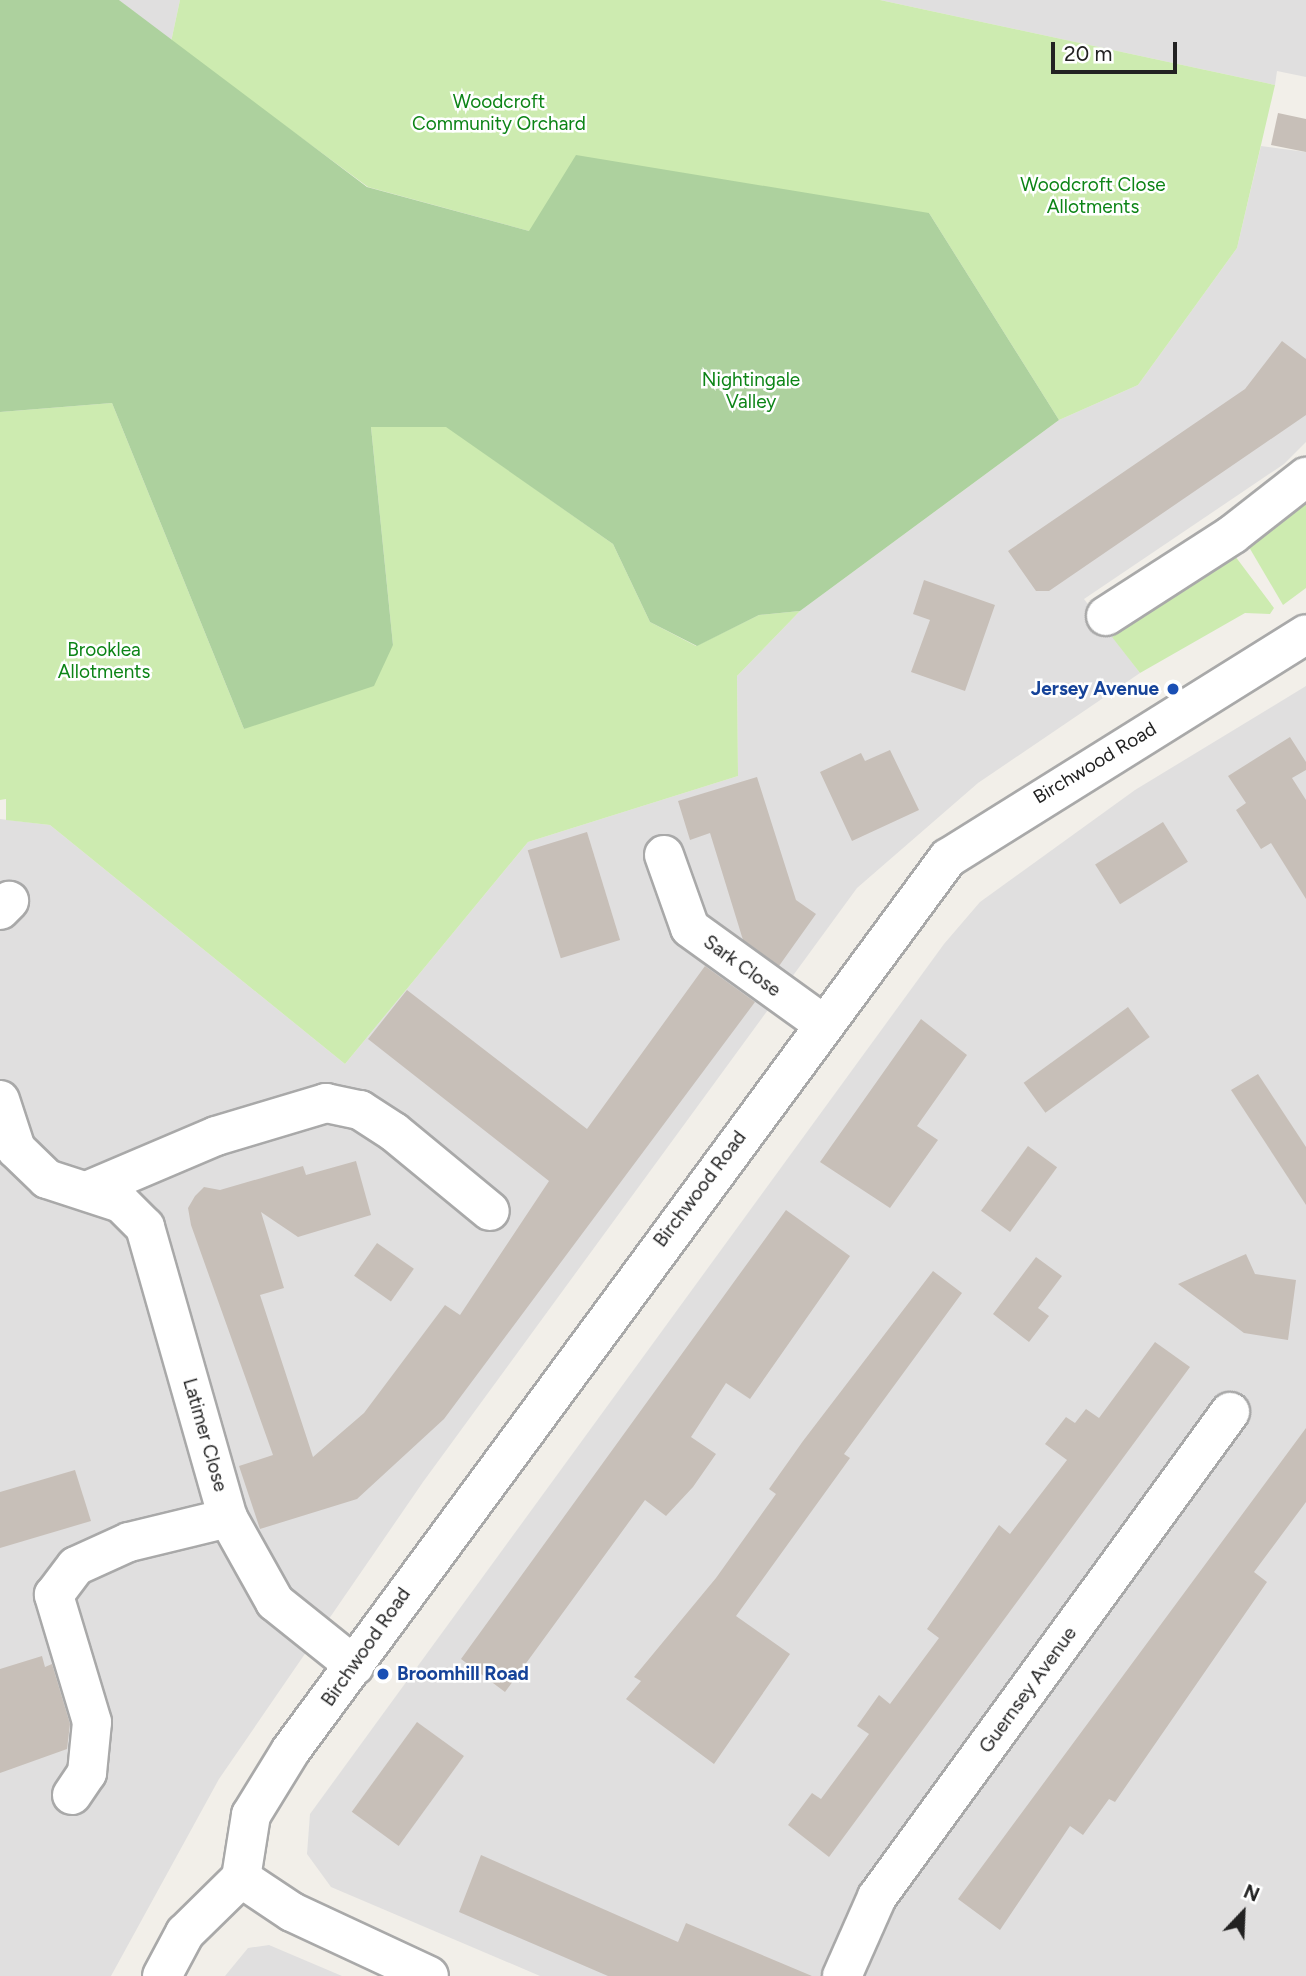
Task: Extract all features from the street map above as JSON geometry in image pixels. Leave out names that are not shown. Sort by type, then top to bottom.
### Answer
[{"type":"street","points":[[1106,616],[1234,534],[1306,477]]},
{"type":"street","name":"Birchwood Road","points":[[241,1878],[251,1815],[355,1666],[823,1024],[948,858],[1303,642]]},
{"type":"street","name":"Sark Close","points":[[664,855],[690,928],[823,1024]]},
{"type":"street","name":"Latimer Close","points":[[0,1100],[16,1149],[47,1179],[89,1190],[121,1203],[145,1227],[228,1518],[275,1602],[355,1666]]},
{"type":"street","points":[[89,1190],[216,1136],[326,1103],[360,1110],[394,1132],[490,1211]]},
{"type":"street","name":"Guernsey Avenue","points":[[842,1976],[877,1896],[1230,1412]]},
{"type":"street","points":[[72,1795],[87,1773],[92,1722],[54,1595],[76,1566],[118,1547],[228,1518]]},
{"type":"street","points":[[162,1976],[186,1933],[241,1878],[292,1912],[429,1976]]},
{"type":"shaded area","points":[[119,0],[180,0],[171,42]]},
{"type":"shaded area","points":[[880,0],[1306,0],[1306,77],[1277,71],[1275,85]]},
{"type":"shaded area","points":[[1261,146],[1306,152],[1306,442],[1284,464],[1084,599],[1140,673],[978,783],[857,888],[423,1482],[219,1779],[111,1976],[0,1976],[0,819],[50,825],[345,1064],[528,842],[738,776],[737,676],[800,611],[1059,420],[1138,385],[1237,248]]},
{"type":"shaded area","points":[[1306,686],[1306,1976],[540,1976],[331,1887],[307,1854],[310,1814],[944,944],[980,902],[1135,790]]},
{"type":"shaded area","points":[[269,1945],[342,1976],[225,1976],[248,1948]]},
{"type":"green space","name":"Nightingale Valley","points":[[0,0],[119,0],[367,187],[529,231],[576,155],[929,213],[1059,420],[800,611],[759,615],[697,646],[650,622],[613,544],[446,427],[371,427],[393,645],[374,686],[244,729],[112,403],[0,412]]},
{"type":"green space","name":"Woodcroft Close Allotments","points":[[180,0],[880,0],[1275,85],[1237,248],[1138,385],[1059,420],[929,213],[529,231],[368,187],[171,42]]},
{"type":"green space","name":"Brooklea Allotments","points":[[112,403],[244,729],[393,645],[371,427],[446,426],[613,544],[650,622],[696,646],[759,615],[800,611],[737,676],[738,776],[528,842],[345,1064],[50,825],[6,820],[6,799],[0,800],[0,412]]},
{"type":"green space","points":[[1306,499],[1306,588],[1283,605],[1246,542]]},
{"type":"green space","points":[[1229,548],[1274,608],[1270,614],[1245,613],[1140,673],[1112,637]]},
{"type":"building","points":[[1278,113],[1306,119],[1306,152],[1271,145]]},
{"type":"building","points":[[1282,341],[1306,359],[1306,415],[1049,591],[1036,591],[1008,551],[1245,389]]},
{"type":"building","points":[[924,580],[995,605],[965,691],[911,672],[930,620],[913,614]]},
{"type":"building","points":[[1290,737],[1306,762],[1306,770],[1292,778],[1306,800],[1306,899],[1271,843],[1261,849],[1236,810],[1246,803],[1228,776]]},
{"type":"building","points":[[890,750],[919,810],[852,841],[820,772],[861,753],[865,761]]},
{"type":"building","points":[[757,777],[796,900],[816,914],[779,966],[743,940],[710,833],[690,840],[678,801]]},
{"type":"building","points":[[1163,822],[1188,862],[1120,904],[1095,864]]},
{"type":"building","points":[[587,832],[620,940],[561,958],[528,850]]},
{"type":"building","points":[[705,966],[755,1002],[444,1419],[357,1499],[260,1529],[239,1466],[273,1455],[191,1225],[188,1208],[195,1196],[204,1187],[220,1190],[303,1166],[306,1175],[356,1161],[371,1215],[298,1237],[261,1212],[284,1288],[260,1295],[313,1457],[364,1413],[445,1305],[460,1315],[549,1181],[368,1039],[407,990],[587,1129]]},
{"type":"building","points":[[1128,1007],[1150,1037],[1045,1113],[1024,1083]]},
{"type":"building","points":[[921,1019],[967,1055],[917,1126],[938,1140],[890,1208],[820,1162]]},
{"type":"building","points":[[1258,1074],[1306,1147],[1306,1205],[1231,1090]]},
{"type":"building","points":[[1028,1146],[1057,1167],[1010,1232],[981,1211]]},
{"type":"building","points":[[786,1210],[850,1256],[750,1399],[726,1383],[691,1437],[716,1454],[693,1487],[666,1516],[645,1500],[505,1692],[461,1659]]},
{"type":"building","points":[[377,1243],[414,1269],[391,1302],[354,1276]]},
{"type":"building","points":[[1246,1254],[1255,1274],[1296,1280],[1288,1340],[1244,1333],[1178,1284]]},
{"type":"building","points":[[1036,1257],[1062,1276],[1038,1308],[1049,1316],[1029,1342],[993,1314]]},
{"type":"building","points":[[933,1271],[962,1293],[844,1454],[850,1458],[736,1616],[790,1654],[714,1764],[626,1699],[641,1681],[634,1677],[716,1578],[776,1494],[769,1489]]},
{"type":"building","points":[[1155,1342],[1190,1367],[829,1857],[788,1825],[812,1793],[821,1799],[869,1734],[857,1726],[879,1695],[890,1704],[939,1638],[927,1629],[999,1525],[1010,1534],[1067,1460],[1045,1444],[1066,1417],[1075,1423],[1086,1409],[1099,1418]]},
{"type":"building","points":[[1306,1428],[1306,1502],[1254,1572],[1267,1582],[1115,1802],[1109,1799],[1083,1835],[1070,1826],[1000,1930],[958,1899]]},
{"type":"building","points":[[75,1470],[91,1521],[0,1548],[0,1492]]},
{"type":"building","points":[[42,1656],[45,1667],[52,1664],[70,1724],[67,1749],[0,1773],[0,1669]]},
{"type":"building","points":[[417,1722],[464,1756],[399,1846],[352,1812]]},
{"type":"building","points":[[481,1855],[678,1942],[686,1923],[812,1976],[608,1976],[459,1912]]},
{"type":"place","name":"Jersey Avenue","points":[[1173,689]]},
{"type":"place","name":"Broomhill Road","points":[[383,1674]]},
{"type":"park label","name":"Woodcroft Community Orchard","points":[[499,113]]}]
